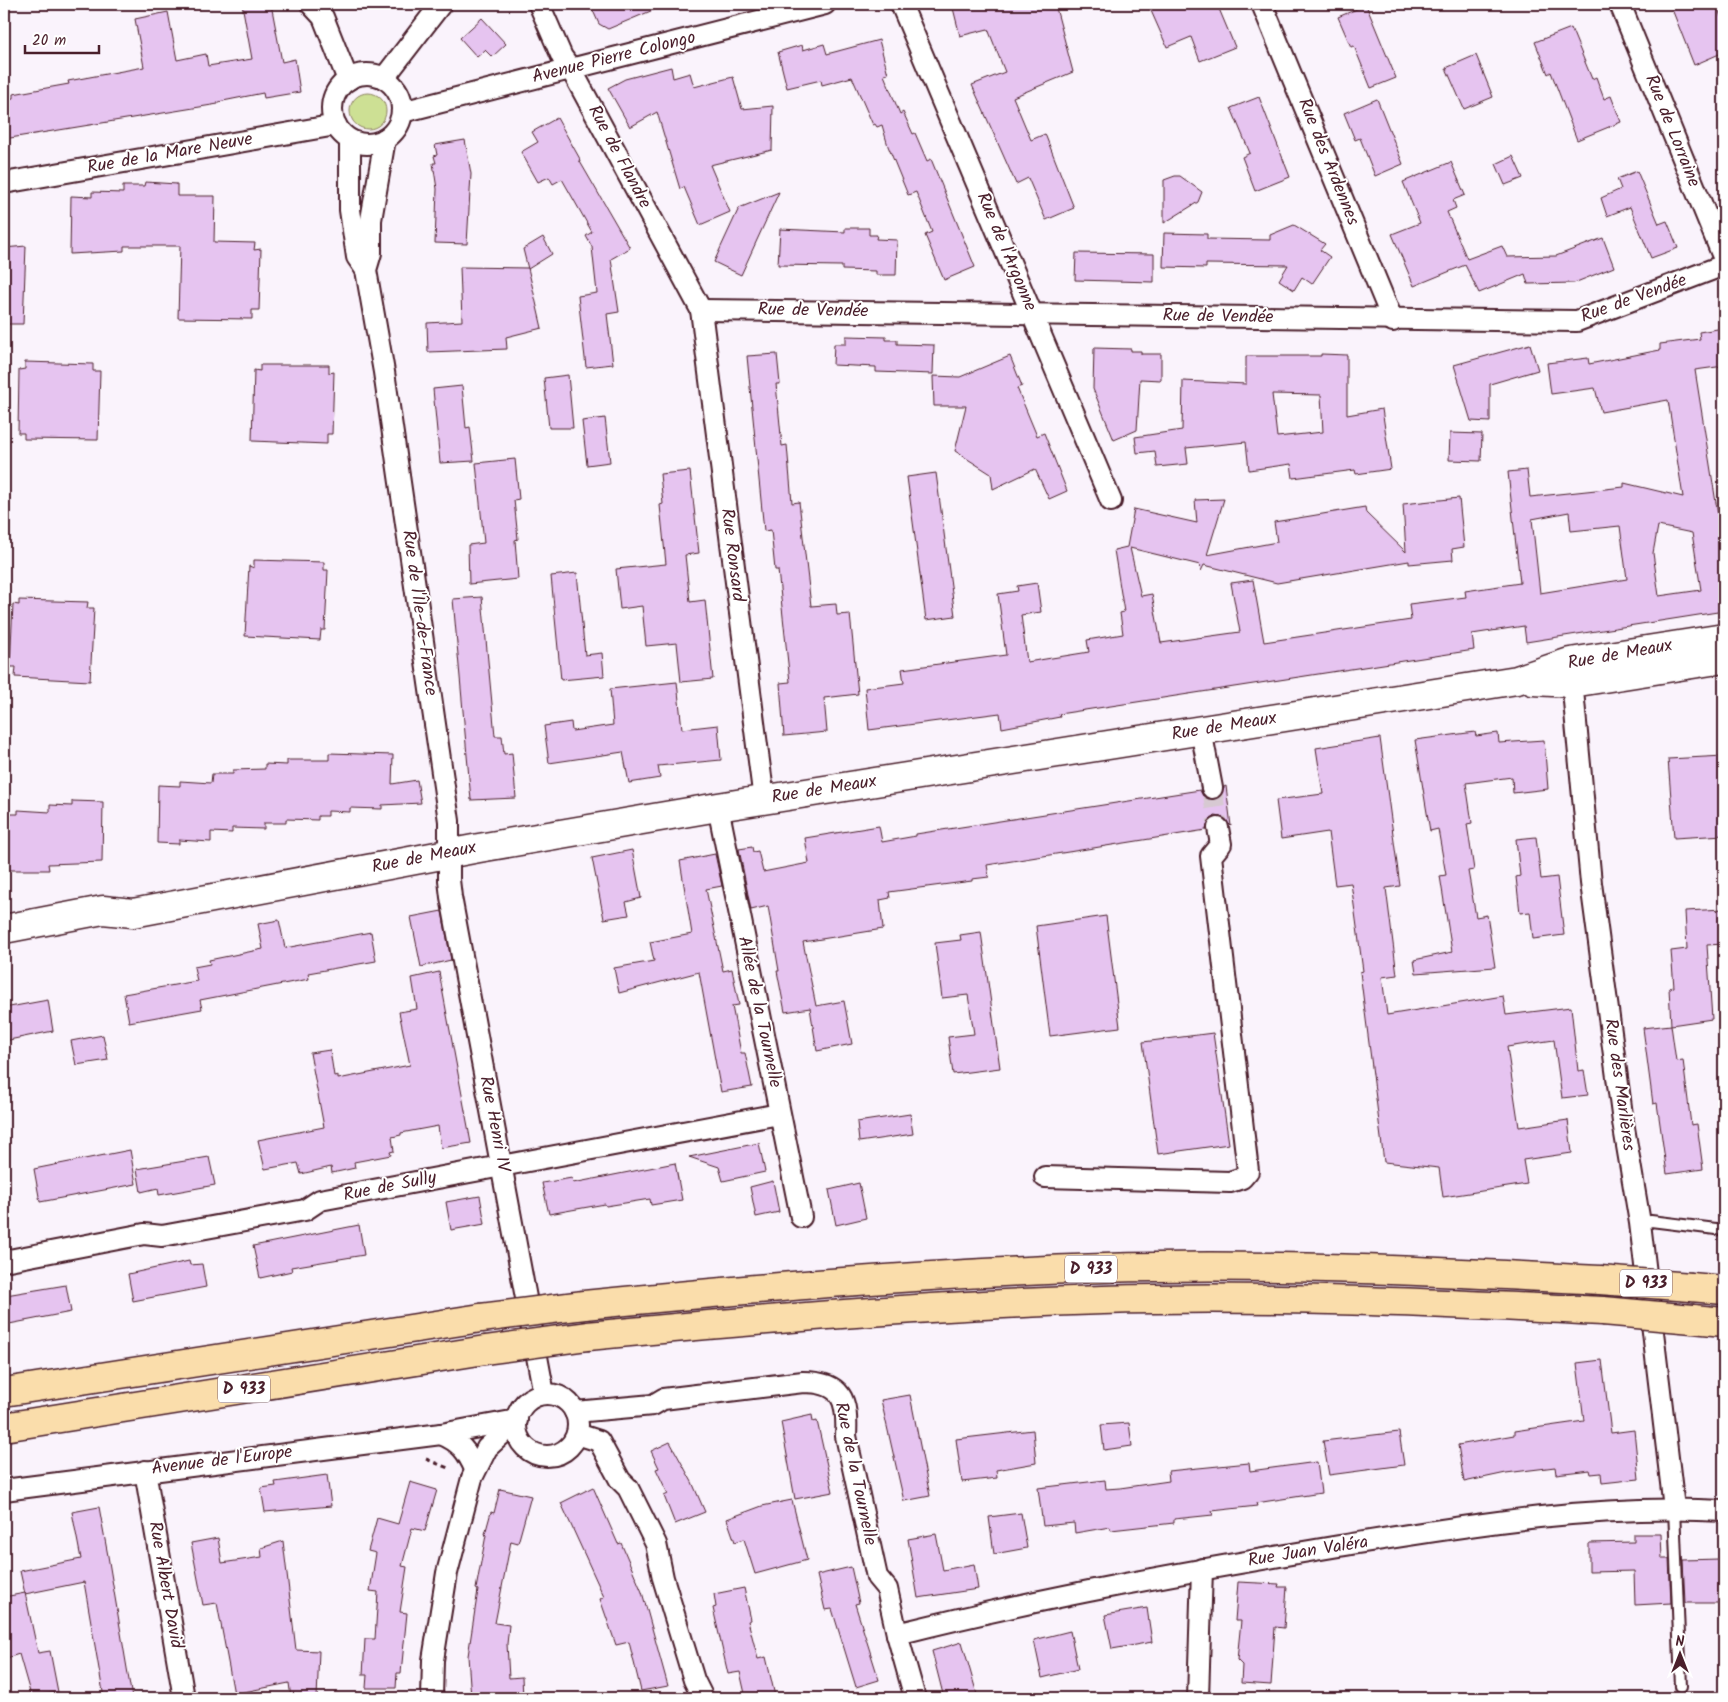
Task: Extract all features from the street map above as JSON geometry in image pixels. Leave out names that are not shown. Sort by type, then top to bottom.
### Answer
[{"type":"highway","name":"D 933","points":[[4,1392],[481,1318],[584,1305],[786,1285],[945,1274],[1106,1268],[1282,1268],[1440,1271],[1600,1280],[1724,1290]]},
{"type":"highway","name":"D 933","points":[[4,1427],[485,1350],[588,1336],[791,1317],[936,1307],[1112,1300],[1272,1299],[1603,1311],[1724,1322]]},
{"type":"main road","name":"Rue de Meaux","points":[[1571,672],[1724,638]]},
{"type":"main road","name":"Rue de Meaux","points":[[4,929],[103,910],[133,913],[449,853],[718,807],[1516,680],[1571,672],[1724,659]]},
{"type":"main road","name":"Rue de Meaux","points":[[4,948],[107,928],[133,913]]},
{"type":"main road","points":[[4,937],[41,930],[58,919]]},
{"type":"street","points":[[311,4],[323,17],[348,80]]},
{"type":"street","points":[[384,78],[441,4]]},
{"type":"street","name":"Rue de Flandre","points":[[539,4],[562,57],[571,69],[701,310]]},
{"type":"street","name":"Avenue Pierre Colongo","points":[[402,112],[825,4]]},
{"type":"street","name":"Rue de l'Argonne","points":[[901,4],[1111,501]]},
{"type":"street","name":"Rue des Ardennes","points":[[1262,4],[1394,321]]},
{"type":"street","name":"Rue de Lorraine","points":[[1620,4],[1724,259]]},
{"type":"street","points":[[368,74],[384,78],[398,92],[402,112],[397,128],[385,139],[372,144],[350,140],[336,125],[332,105],[340,87],[348,80],[368,74]]},
{"type":"street","name":"Rue de la Mare Neuve","points":[[4,183],[336,125]]},
{"type":"street","points":[[366,270],[371,253],[371,220],[385,139]]},
{"type":"street","points":[[350,140],[350,210],[357,257],[366,270]]},
{"type":"street","name":"Rue de Vendée","points":[[701,310],[1394,321],[1577,321],[1724,265]]},
{"type":"street","name":"Rue de l'Île-de-France","points":[[366,270],[384,372],[449,821],[449,853]]},
{"type":"street","name":"Rue Ronsard","points":[[701,310],[758,768],[764,800]]},
{"type":"street","name":"Rue des Marlières","points":[[1571,672],[1592,893],[1623,1122],[1640,1223],[1674,1508]]},
{"type":"street","points":[[1201,730],[1212,788]]},
{"type":"street","name":"Allée de la Tournelle","points":[[718,807],[801,1217]]},
{"type":"street","points":[[1045,1177],[1230,1182],[1242,1178],[1248,1171],[1211,856],[1220,844],[1218,828]]},
{"type":"street","name":"Rue Henri IV","points":[[449,853],[451,897],[544,1394]]},
{"type":"street","name":"Rue de Sully","points":[[4,1261],[144,1234],[162,1236],[305,1210],[320,1200],[780,1114]]},
{"type":"street","name":"Rue de la Tournelle","points":[[575,1412],[653,1405],[663,1399],[803,1382],[818,1382],[833,1387],[842,1399],[847,1420],[846,1436],[877,1577],[887,1589],[897,1634],[915,1698]]},
{"type":"street","points":[[544,1394],[559,1397],[569,1403],[575,1412],[579,1424],[577,1434],[569,1448],[553,1456],[540,1455],[530,1451],[522,1443],[518,1434],[517,1420],[522,1407],[533,1397],[544,1394]]},
{"type":"street","points":[[432,1698],[433,1660],[447,1573],[475,1469],[487,1448],[517,1420]]},
{"type":"street","name":"Avenue de l'Europe","points":[[4,1490],[450,1432],[517,1420]]},
{"type":"street","points":[[450,1432],[467,1452],[475,1469]]},
{"type":"street","name":"Avenue de l'Europe","points":[[450,1432],[498,1436],[522,1443]]},
{"type":"street","points":[[577,1434],[599,1441],[620,1480],[628,1488],[656,1544],[663,1578],[691,1670],[703,1698]]},
{"type":"street","name":"Rue Albert David","points":[[146,1471],[184,1698]]},
{"type":"street","name":"Rue Juan Valéra","points":[[897,1634],[1042,1599],[1202,1569],[1428,1532],[1564,1516],[1674,1508],[1724,1511]]},
{"type":"street","points":[[1198,1698],[1202,1569]]},
{"type":"lane","points":[[1640,1223],[1651,1221],[1724,1230]]},
{"type":"lane","points":[[1674,1508],[1681,1687]]},
{"type":"path","points":[[425,1458],[450,1469]]},
{"type":"green space","points":[[368,93],[375,94],[381,98],[385,104],[385,118],[381,124],[375,128],[368,129],[361,128],[355,124],[351,118],[350,111],[351,104],[355,98],[361,94]]},
{"type":"building","points":[[242,4],[271,4],[282,62],[295,59],[300,92],[264,98],[263,93],[218,102],[218,104],[4,139],[4,100],[13,98],[13,94],[69,84],[68,81],[144,67],[135,19],[168,12],[177,60],[206,54],[208,66],[252,59]]},
{"type":"building","points":[[590,4],[665,5],[608,29],[599,24]]},
{"type":"building","points":[[952,4],[1055,4],[1073,72],[1013,97],[1031,140],[1045,134],[1074,208],[1046,220],[1028,178],[1016,184],[972,85],[1005,72],[988,29],[960,36]]},
{"type":"building","points":[[1148,4],[1217,4],[1235,47],[1200,61],[1191,37],[1167,47]]},
{"type":"building","points":[[1670,4],[1716,4],[1724,24],[1724,52],[1694,65]]},
{"type":"building","points":[[1366,5],[1396,78],[1371,88],[1354,46],[1351,47],[1338,17]]},
{"type":"building","points":[[482,18],[506,44],[492,57],[485,50],[477,57],[460,38]]},
{"type":"building","points":[[1571,28],[1592,79],[1596,77],[1604,99],[1611,96],[1621,122],[1577,140],[1551,72],[1548,74],[1535,42]]},
{"type":"building","points":[[879,40],[888,74],[884,75],[900,114],[903,112],[913,134],[915,133],[927,161],[931,159],[975,267],[944,280],[925,235],[932,232],[916,192],[908,195],[888,146],[882,125],[877,127],[875,124],[873,125],[852,77],[822,85],[821,80],[787,88],[778,52],[802,45],[803,50],[824,44],[827,54]]},
{"type":"building","points":[[1476,55],[1493,97],[1464,109],[1446,68]]},
{"type":"building","points":[[671,67],[673,78],[690,73],[694,87],[733,77],[742,109],[773,106],[772,150],[710,165],[730,212],[700,225],[684,187],[680,189],[657,112],[630,127],[608,88],[625,79]]},
{"type":"building","points":[[1259,97],[1290,177],[1255,191],[1242,157],[1250,153],[1231,108]]},
{"type":"building","points":[[1377,99],[1403,164],[1375,176],[1360,138],[1355,140],[1344,113]]},
{"type":"building","points":[[557,118],[630,248],[611,259],[619,312],[607,314],[613,364],[586,367],[578,296],[597,293],[592,247],[586,236],[592,232],[562,179],[553,184],[549,177],[538,182],[521,152],[538,142],[532,132]]},
{"type":"building","points":[[465,140],[471,174],[467,244],[435,243],[437,189],[433,163],[436,163],[434,156],[437,155],[435,145]]},
{"type":"building","points":[[1513,156],[1523,178],[1505,185],[1496,164]]},
{"type":"building","points":[[1451,162],[1465,195],[1453,200],[1456,208],[1447,212],[1467,259],[1502,246],[1507,257],[1556,256],[1603,238],[1614,267],[1574,283],[1528,284],[1525,274],[1479,293],[1465,265],[1414,286],[1392,234],[1420,223],[1403,182]]},
{"type":"building","points":[[1637,171],[1659,224],[1667,221],[1678,248],[1651,258],[1630,207],[1607,216],[1601,198],[1621,189],[1617,179]]},
{"type":"building","points":[[1180,176],[1202,192],[1198,202],[1164,223],[1164,180]]},
{"type":"building","points":[[145,182],[177,184],[177,196],[215,196],[214,242],[255,243],[254,250],[261,249],[259,310],[252,310],[252,319],[178,318],[180,246],[124,246],[124,251],[70,254],[71,196],[92,197],[92,192],[123,193],[123,186],[144,186]]},
{"type":"building","points":[[779,192],[741,275],[714,262],[739,208]]},
{"type":"building","points":[[1294,225],[1325,244],[1320,250],[1330,257],[1312,284],[1302,277],[1294,290],[1279,280],[1288,265],[1206,264],[1206,268],[1163,267],[1164,233],[1207,234],[1207,239],[1270,240],[1270,235]]},
{"type":"building","points":[[845,228],[869,228],[869,235],[877,235],[876,239],[897,240],[896,275],[876,275],[876,271],[842,270],[842,266],[778,265],[780,229],[845,232]]},
{"type":"building","points":[[543,237],[552,254],[528,269],[523,249]]},
{"type":"building","points":[[26,246],[23,324],[4,324],[4,248]]},
{"type":"building","points":[[1076,253],[1154,254],[1154,282],[1075,280]]},
{"type":"building","points":[[460,267],[528,268],[542,328],[506,337],[507,349],[428,352],[427,323],[462,321]]},
{"type":"building","points":[[1724,328],[1724,366],[1695,370],[1720,528],[1724,528],[1724,611],[1526,642],[1524,626],[1472,634],[1474,650],[1059,714],[1060,717],[1002,728],[1000,713],[869,730],[865,688],[904,683],[902,669],[1006,655],[998,594],[1018,591],[1017,586],[1037,583],[1041,612],[1021,615],[1027,662],[1089,652],[1087,640],[1123,634],[1120,613],[1124,612],[1114,550],[1127,547],[1134,509],[1197,523],[1195,500],[1224,499],[1207,555],[1277,542],[1274,522],[1365,507],[1366,513],[1406,552],[1403,504],[1459,498],[1464,547],[1452,549],[1453,560],[1409,564],[1409,561],[1277,583],[1204,565],[1201,571],[1200,565],[1130,548],[1141,596],[1152,594],[1161,643],[1240,632],[1231,583],[1253,580],[1264,642],[1411,620],[1409,604],[1466,597],[1465,591],[1520,583],[1508,472],[1527,470],[1530,497],[1624,487],[1624,483],[1683,497],[1668,400],[1601,412],[1595,388],[1551,394],[1547,363],[1588,358],[1589,364],[1660,350],[1660,344],[1700,339],[1699,332]],"holes":[[[1569,512],[1571,531],[1620,526],[1627,579],[1540,593],[1532,519]],[[1658,526],[1692,533],[1701,590],[1659,596],[1653,553]]]},
{"type":"building","points":[[846,336],[886,337],[886,340],[897,340],[897,344],[934,345],[933,374],[876,372],[876,367],[833,365],[834,344],[846,344]]},
{"type":"building","points":[[1530,344],[1538,370],[1490,384],[1490,422],[1471,421],[1454,365]]},
{"type":"building","points":[[1094,348],[1131,349],[1131,351],[1141,351],[1141,354],[1161,354],[1161,380],[1140,379],[1137,430],[1114,440],[1093,389]]},
{"type":"building","points":[[777,354],[780,384],[776,384],[782,446],[787,445],[792,503],[799,502],[811,606],[836,604],[837,615],[850,614],[858,694],[824,698],[827,732],[784,736],[780,683],[790,682],[778,570],[775,570],[771,530],[764,531],[747,356]]},
{"type":"building","points":[[1321,354],[1347,355],[1347,415],[1382,409],[1391,469],[1356,474],[1355,470],[1293,478],[1291,464],[1249,470],[1246,442],[1186,448],[1188,464],[1157,467],[1155,451],[1137,453],[1135,437],[1182,430],[1183,381],[1246,384],[1246,356],[1321,356]],"holes":[[[1272,394],[1321,395],[1323,432],[1277,437]]]},
{"type":"building","points":[[1010,356],[1022,386],[1017,388],[1037,436],[1044,433],[1067,491],[1049,499],[1035,469],[993,489],[991,474],[955,451],[966,406],[934,406],[933,376],[960,377]]},
{"type":"building","points":[[25,362],[93,364],[93,371],[100,371],[98,440],[24,439],[24,433],[18,433],[19,370],[25,369]]},
{"type":"building","points":[[260,365],[329,365],[329,373],[334,372],[332,434],[327,434],[327,444],[252,441],[254,370],[260,371]]},
{"type":"building","points":[[568,375],[573,428],[549,428],[544,378]]},
{"type":"building","points":[[462,386],[466,428],[470,427],[474,461],[440,463],[433,389]]},
{"type":"building","points":[[605,418],[610,462],[587,465],[582,421]]},
{"type":"building","points":[[1450,433],[1482,434],[1481,461],[1449,460]]},
{"type":"building","points":[[515,459],[519,499],[514,500],[518,539],[515,540],[518,579],[469,584],[468,545],[484,543],[476,463]]},
{"type":"building","points":[[690,471],[699,553],[685,555],[690,602],[705,600],[713,679],[681,682],[677,643],[646,646],[642,606],[620,609],[616,569],[666,564],[660,505],[663,504],[660,474]]},
{"type":"building","points":[[936,473],[955,616],[926,620],[907,477]]},
{"type":"building","points":[[254,560],[324,562],[324,570],[328,570],[325,630],[321,630],[320,640],[245,636],[249,566],[254,568]]},
{"type":"building","points":[[577,573],[585,655],[602,653],[604,676],[561,680],[551,576]]},
{"type":"building","points":[[482,597],[495,736],[502,736],[504,754],[512,753],[516,798],[471,800],[453,599]]},
{"type":"building","points":[[19,600],[88,602],[87,608],[94,608],[90,681],[15,677],[16,667],[10,667],[13,604],[19,605]]},
{"type":"building","points":[[677,682],[682,729],[718,725],[721,760],[658,766],[660,778],[629,783],[623,752],[549,763],[544,726],[571,722],[572,731],[613,725],[610,689]]},
{"type":"building","points":[[1475,732],[1476,736],[1498,733],[1499,743],[1544,740],[1548,789],[1513,793],[1512,777],[1466,783],[1472,823],[1467,824],[1474,870],[1468,871],[1476,917],[1487,915],[1495,967],[1416,973],[1414,960],[1452,952],[1440,876],[1446,875],[1438,829],[1430,831],[1415,740]]},
{"type":"building","points":[[1380,738],[1400,886],[1386,888],[1397,975],[1382,977],[1387,1015],[1503,996],[1506,1015],[1571,1007],[1578,1071],[1584,1070],[1588,1095],[1562,1098],[1554,1040],[1507,1047],[1519,1127],[1568,1120],[1572,1153],[1523,1160],[1527,1184],[1443,1197],[1439,1168],[1384,1162],[1360,972],[1363,971],[1351,883],[1335,885],[1328,832],[1281,839],[1276,800],[1323,794],[1316,748]]},
{"type":"building","points":[[329,753],[393,755],[392,784],[417,780],[421,803],[382,805],[382,809],[350,808],[350,812],[328,811],[328,816],[318,816],[318,820],[286,819],[286,823],[264,823],[264,829],[232,828],[232,833],[211,832],[211,842],[179,840],[179,844],[157,843],[158,785],[180,786],[180,781],[211,783],[212,774],[233,774],[233,770],[265,769],[265,764],[287,765],[287,760],[329,760]]},
{"type":"building","points":[[1724,756],[1724,835],[1674,838],[1668,759]]},
{"type":"building","points":[[1226,786],[1231,826],[1222,817],[1215,816],[1207,824],[1206,830],[987,865],[989,877],[889,892],[890,898],[880,900],[883,929],[803,942],[816,1006],[844,1001],[852,1044],[817,1051],[810,1008],[785,1012],[768,906],[751,910],[739,849],[752,847],[753,852],[758,851],[763,872],[809,863],[805,838],[879,826],[882,842],[916,836],[916,834],[1200,790],[1203,796],[1214,800],[1220,797]]},
{"type":"building","points":[[72,801],[103,802],[102,862],[48,864],[49,870],[4,870],[4,814],[18,814],[18,810],[50,812],[50,805],[72,806]]},
{"type":"building","points":[[1536,837],[1541,879],[1557,877],[1564,935],[1533,939],[1530,912],[1520,913],[1516,877],[1520,876],[1516,839]]},
{"type":"building","points":[[632,850],[641,898],[626,902],[629,915],[604,919],[592,858]]},
{"type":"building","points":[[715,854],[722,886],[706,889],[723,971],[732,969],[739,1005],[732,1006],[741,1053],[745,1053],[752,1087],[721,1092],[699,972],[619,993],[614,968],[654,961],[650,942],[692,934],[680,861]]},
{"type":"building","points":[[1724,909],[1724,944],[1707,945],[1712,1019],[1671,1025],[1669,988],[1674,987],[1671,951],[1687,949],[1685,911]]},
{"type":"building","points":[[442,911],[451,960],[421,967],[411,917]]},
{"type":"building","points":[[1106,916],[1120,1027],[1050,1036],[1036,926]]},
{"type":"building","points":[[279,920],[285,948],[371,932],[376,961],[308,973],[309,979],[200,1000],[202,1009],[129,1022],[124,994],[197,981],[194,967],[210,964],[209,960],[263,949],[258,924]]},
{"type":"building","points":[[981,932],[1000,1068],[953,1074],[948,1037],[974,1034],[968,995],[942,998],[935,943],[961,940],[960,935]]},
{"type":"building","points":[[439,972],[471,1143],[441,1148],[438,1126],[401,1133],[401,1135],[392,1137],[394,1151],[390,1152],[391,1155],[354,1162],[355,1168],[332,1173],[331,1167],[301,1174],[298,1163],[265,1169],[258,1140],[324,1127],[310,1053],[330,1050],[334,1076],[338,1075],[338,1079],[410,1065],[399,1012],[417,1009],[412,978]]},
{"type":"building","points":[[48,1000],[53,1031],[4,1041],[4,1008]]},
{"type":"building","points":[[1671,1025],[1676,1061],[1683,1060],[1691,1125],[1697,1124],[1703,1169],[1667,1174],[1657,1103],[1653,1104],[1643,1028]]},
{"type":"building","points":[[1213,1033],[1229,1144],[1158,1154],[1143,1042]]},
{"type":"building","points":[[103,1035],[108,1060],[76,1065],[71,1041]]},
{"type":"building","points":[[910,1114],[913,1134],[859,1142],[857,1122]]},
{"type":"building","points":[[759,1143],[765,1172],[723,1181],[719,1167],[689,1157]]},
{"type":"building","points":[[130,1150],[136,1184],[40,1202],[34,1169]]},
{"type":"building","points":[[209,1157],[215,1185],[159,1195],[158,1188],[141,1192],[137,1169]]},
{"type":"building","points":[[675,1163],[682,1200],[651,1205],[650,1199],[606,1206],[605,1204],[549,1214],[542,1183],[572,1178],[573,1183]]},
{"type":"building","points":[[773,1181],[779,1212],[756,1217],[750,1187]]},
{"type":"building","points":[[859,1183],[866,1218],[836,1225],[829,1190]]},
{"type":"building","points":[[480,1196],[485,1224],[451,1230],[446,1202]]},
{"type":"building","points":[[359,1225],[364,1255],[291,1267],[292,1271],[260,1278],[253,1246]]},
{"type":"building","points":[[189,1261],[190,1265],[202,1264],[206,1287],[133,1301],[128,1274]]},
{"type":"building","points":[[66,1285],[71,1312],[4,1325],[4,1297],[6,1295]]},
{"type":"building","points":[[1602,1360],[1611,1433],[1634,1430],[1639,1479],[1602,1483],[1601,1473],[1591,1474],[1590,1470],[1556,1474],[1555,1467],[1506,1473],[1464,1482],[1458,1445],[1514,1435],[1514,1431],[1584,1421],[1577,1363]]},
{"type":"building","points":[[910,1395],[930,1496],[904,1501],[881,1400]]},
{"type":"building","points":[[812,1415],[813,1422],[817,1421],[833,1492],[795,1499],[781,1422]]},
{"type":"building","points":[[1129,1423],[1132,1446],[1104,1450],[1101,1425]]},
{"type":"building","points":[[1033,1430],[1036,1463],[996,1470],[997,1478],[962,1482],[956,1439]]},
{"type":"building","points":[[1399,1432],[1404,1465],[1329,1475],[1323,1441]]},
{"type":"building","points":[[670,1442],[692,1482],[705,1512],[675,1524],[664,1496],[668,1494],[656,1469],[659,1468],[651,1451]]},
{"type":"building","points":[[1317,1462],[1321,1493],[1256,1503],[1257,1506],[1212,1511],[1213,1515],[1174,1519],[1174,1523],[1111,1530],[1110,1527],[1075,1533],[1074,1523],[1043,1526],[1038,1488],[1105,1480],[1106,1489],[1120,1488],[1169,1481],[1168,1471],[1249,1463],[1250,1471]]},
{"type":"building","points":[[327,1475],[331,1506],[265,1512],[261,1488],[276,1486],[275,1482]]},
{"type":"building","points":[[410,1482],[437,1490],[425,1531],[412,1528],[402,1566],[407,1567],[400,1612],[407,1613],[401,1673],[397,1673],[396,1688],[366,1688],[367,1675],[363,1675],[365,1639],[375,1639],[378,1592],[370,1591],[376,1553],[368,1551],[377,1518],[398,1524]]},
{"type":"building","points":[[593,1487],[618,1544],[621,1543],[642,1592],[668,1686],[641,1691],[629,1642],[616,1645],[600,1599],[604,1597],[561,1503]]},
{"type":"building","points":[[500,1489],[531,1496],[518,1543],[511,1541],[495,1623],[509,1625],[507,1644],[509,1678],[522,1677],[523,1698],[471,1698],[468,1656],[478,1590],[476,1589],[485,1534],[491,1512],[494,1513]]},
{"type":"building","points":[[792,1500],[807,1560],[755,1574],[744,1539],[735,1542],[727,1519],[762,1506]]},
{"type":"building","points":[[99,1507],[132,1698],[104,1698],[84,1582],[25,1594],[20,1571],[81,1559],[72,1512]]},
{"type":"building","points":[[1021,1513],[1027,1548],[994,1554],[989,1517]]},
{"type":"building","points":[[936,1534],[943,1570],[974,1564],[978,1589],[918,1598],[908,1539]]},
{"type":"building","points":[[1634,1534],[1661,1534],[1662,1559],[1669,1559],[1671,1603],[1635,1605],[1634,1571],[1589,1572],[1589,1543],[1634,1542]]},
{"type":"building","points":[[218,1538],[222,1563],[262,1557],[261,1548],[283,1541],[296,1650],[319,1651],[317,1698],[291,1698],[289,1683],[234,1694],[217,1603],[203,1605],[191,1543]]},
{"type":"building","points":[[1719,1559],[1719,1603],[1685,1603],[1683,1560]]},
{"type":"building","points":[[851,1567],[859,1603],[855,1604],[879,1680],[856,1687],[832,1609],[825,1610],[817,1575]]},
{"type":"building","points":[[1238,1582],[1279,1584],[1278,1587],[1287,1587],[1284,1628],[1275,1627],[1271,1685],[1241,1683],[1242,1665],[1237,1660],[1241,1621],[1235,1621]]},
{"type":"building","points":[[744,1588],[751,1620],[748,1621],[758,1659],[766,1657],[775,1696],[746,1698],[740,1672],[728,1674],[713,1608],[716,1607],[714,1594]]},
{"type":"building","points":[[25,1593],[38,1653],[50,1651],[58,1692],[31,1696],[19,1654],[4,1659],[4,1597]]},
{"type":"building","points":[[1147,1608],[1152,1642],[1112,1649],[1105,1615]]},
{"type":"building","points":[[1070,1631],[1078,1669],[1042,1678],[1034,1640]]},
{"type":"building","points":[[962,1642],[978,1698],[944,1698],[932,1651]]},
{"type":"tunnel","points":[[1212,788],[1218,828]]}]
